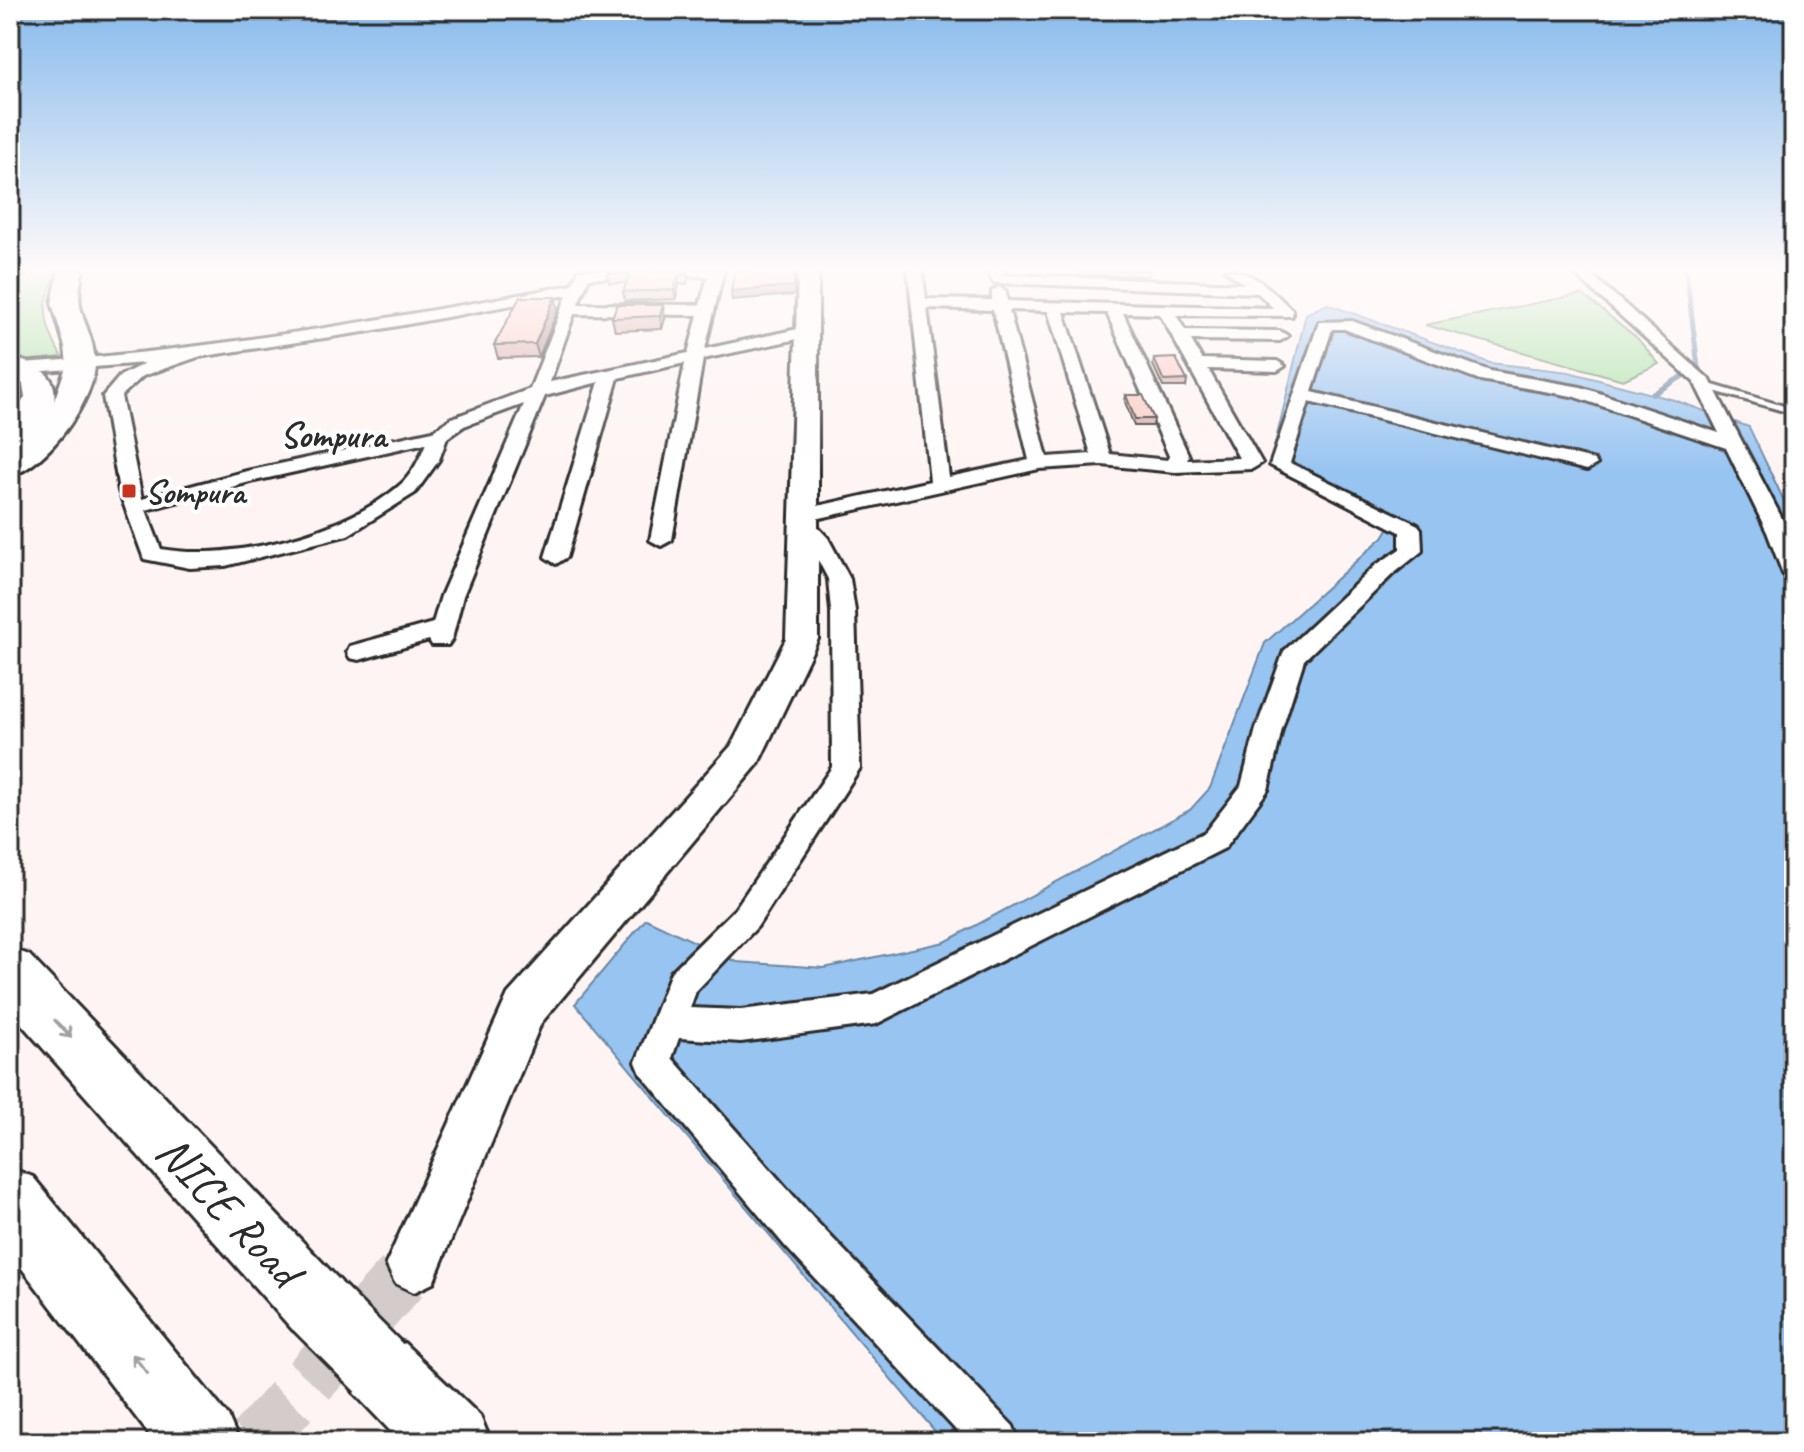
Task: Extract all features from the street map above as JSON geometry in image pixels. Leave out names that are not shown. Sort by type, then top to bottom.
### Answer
[{"type":"highway","points":[[10,466],[30,450],[72,394],[81,365],[75,338]]},
{"type":"highway","points":[[10,438],[31,417],[42,397],[35,381],[15,367]]},
{"type":"highway","name":"NICE Road","points":[[10,972],[317,1306],[454,1442]]},
{"type":"highway","points":[[10,1200],[195,1434]]},
{"type":"street","points":[[15,367],[81,365],[306,338]]},
{"type":"street","points":[[359,652],[441,634],[452,596],[557,338]]},
{"type":"street","points":[[661,540],[700,338]]},
{"type":"street","points":[[135,507],[247,477],[439,435],[458,422],[537,393],[781,338]]},
{"type":"street","points":[[414,1264],[524,1009],[745,754],[802,639],[807,338]]},
{"type":"street","points":[[923,338],[940,485]]},
{"type":"street","points":[[1008,338],[1039,463]]},
{"type":"street","points":[[1064,338],[1102,459]]},
{"type":"street","points":[[1126,338],[1179,456],[1175,466]]},
{"type":"street","points":[[804,519],[1039,463],[1102,459],[1175,466],[1252,463],[1181,338]]},
{"type":"street","points":[[668,1022],[741,1026],[876,1009],[1215,840],[1254,790],[1269,729],[1293,657],[1384,570],[1411,551],[1411,529],[1280,465],[1321,338]]},
{"type":"street","points":[[1383,338],[1486,376],[1575,391],[1733,444]]},
{"type":"street","points":[[1651,338],[1702,383],[1778,532],[1794,574]]},
{"type":"street","points":[[200,351],[130,376],[116,385],[112,396],[129,491],[152,554],[190,561],[225,559],[341,531],[408,489],[429,460],[439,435]]},
{"type":"street","points":[[1195,364],[1277,366]]},
{"type":"street","points":[[556,557],[610,375]]},
{"type":"street","points":[[1303,395],[1587,464]]},
{"type":"street","points":[[804,519],[839,579],[843,611],[846,768],[746,918],[683,982],[653,1062],[799,1232],[997,1442]]},
{"type":"lane","points":[[1702,383],[1794,412]]},
{"type":"green space","points":[[10,338],[52,338],[62,357],[23,361],[10,357]]},
{"type":"green space","points":[[1471,338],[1637,338],[1659,364],[1623,380]]},
{"type":"water","points":[[1300,338],[1420,338],[1490,363],[1569,372],[1674,400],[1749,427],[1794,522],[1794,1442],[944,1442],[575,1004],[646,919],[737,962],[824,968],[945,942],[1190,810],[1210,788],[1265,643],[1383,537],[1393,521],[1270,465]]},
{"type":"building","points":[[498,338],[538,338],[535,344],[494,345]]},
{"type":"building","points":[[1176,358],[1187,380],[1164,381],[1154,359]]},
{"type":"building","points":[[1126,395],[1143,395],[1154,419],[1135,419]]},
{"type":"waterway","points":[[1653,394],[1698,367],[1694,338]]},
{"type":"tunnel","points":[[254,1442],[414,1264]]},
{"type":"place","name":"Sompura","points":[[129,491]]},
{"type":"district","name":"Sompura","points":[[333,435]]}]
